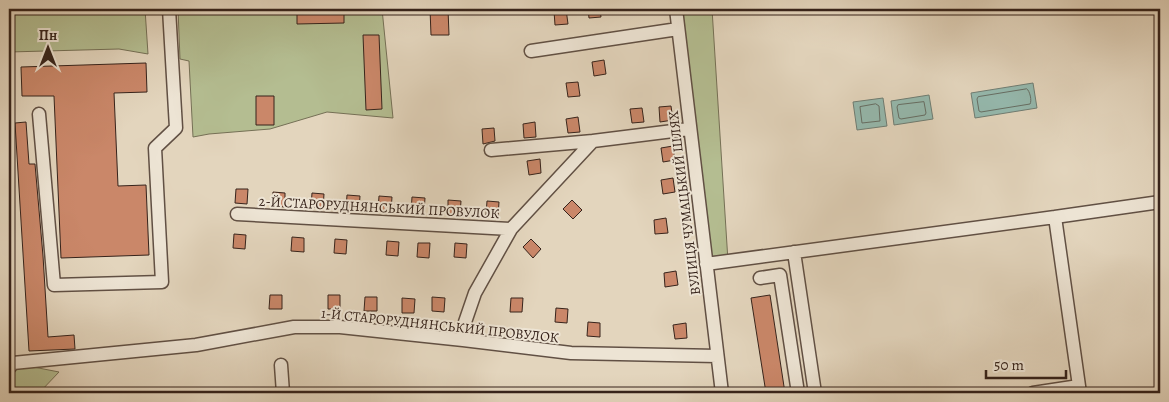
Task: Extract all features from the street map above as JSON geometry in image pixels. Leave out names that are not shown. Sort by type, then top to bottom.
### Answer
[{"type":"street","points":[[38,114],[54,285],[162,282],[155,148],[176,128],[169,9]]},
{"type":"street","name":"ВУЛИЦЯ ЧУМАЦЬКИЙ ШЛЯХ","points":[[676,9],[722,393]]},
{"type":"street","points":[[531,51],[678,29]]},
{"type":"street","points":[[492,150],[593,141],[690,129]]},
{"type":"street","name":"2-Й СТАРОРУДНЯНСЬКИЙ ПРОВУЛОК","points":[[238,214],[511,229],[593,141]]},
{"type":"street","points":[[706,264],[1160,202]]},
{"type":"street","points":[[1033,393],[1080,390],[1055,217]]},
{"type":"street","points":[[463,340],[464,325],[476,293],[511,229]]},
{"type":"street","points":[[794,252],[815,393]]},
{"type":"street","points":[[760,278],[780,275],[798,393]]},
{"type":"street","name":"1-Й СТАРОРУДНЯНСЬКИЙ ПРОВУЛОК","points":[[11,366],[196,345],[294,326],[340,327],[571,353],[717,356]]},
{"type":"street","points":[[281,365],[283,393]]},
{"type":"green space","points":[[9,9],[145,9],[148,54],[119,49],[9,52]]},
{"type":"green space","points":[[178,9],[382,9],[393,118],[327,112],[270,129],[193,137],[189,61],[180,59]]},
{"type":"green space","points":[[676,9],[712,9],[728,261],[706,264]]},
{"type":"green space","points":[[9,250],[13,363],[59,372],[39,393],[9,393]]},
{"type":"water","points":[[1033,83],[1037,108],[975,118],[971,93]]},
{"type":"water","points":[[929,95],[933,119],[894,125],[891,101]]},
{"type":"water","points":[[883,98],[887,126],[857,130],[853,102]]},
{"type":"building","points":[[297,9],[344,9],[344,23],[297,24]]},
{"type":"building","points":[[430,9],[448,9],[449,35],[431,35]]},
{"type":"building","points":[[566,9],[568,24],[555,25],[554,11]]},
{"type":"building","points":[[588,9],[600,9],[601,17],[589,18]]},
{"type":"building","points":[[363,35],[379,35],[382,109],[366,110]]},
{"type":"building","points":[[604,60],[606,74],[594,76],[592,62]]},
{"type":"building","points":[[146,63],[147,92],[114,93],[118,186],[146,185],[149,255],[61,258],[54,96],[22,96],[21,67]]},
{"type":"building","points":[[578,82],[580,96],[568,97],[566,83]]},
{"type":"building","points":[[256,96],[274,96],[274,125],[256,125]]},
{"type":"building","points":[[671,106],[673,120],[660,122],[659,107]]},
{"type":"building","points":[[642,108],[644,122],[632,123],[630,109]]},
{"type":"building","points":[[578,117],[580,132],[568,133],[566,119]]},
{"type":"building","points":[[26,122],[29,164],[35,164],[48,337],[74,335],[75,349],[29,351],[15,123]]},
{"type":"building","points":[[535,122],[536,137],[524,138],[523,124]]},
{"type":"building","points":[[494,128],[495,141],[483,144],[482,129]]},
{"type":"building","points":[[673,146],[675,160],[663,162],[661,148]]},
{"type":"building","points":[[540,159],[541,173],[529,175],[527,161]]},
{"type":"building","points":[[673,178],[675,192],[663,194],[661,180]]},
{"type":"building","points":[[236,189],[248,189],[247,204],[235,203]]},
{"type":"building","points":[[273,192],[285,193],[285,207],[272,206]]},
{"type":"building","points":[[312,193],[324,194],[323,208],[311,207]]},
{"type":"building","points":[[347,195],[360,196],[359,210],[346,209]]},
{"type":"building","points":[[379,196],[392,197],[391,211],[378,210]]},
{"type":"building","points":[[412,197],[425,198],[424,212],[411,212]]},
{"type":"building","points":[[448,200],[461,201],[460,215],[448,214]]},
{"type":"building","points":[[572,200],[582,210],[573,219],[563,209]]},
{"type":"building","points":[[487,201],[499,202],[498,216],[486,215]]},
{"type":"building","points":[[666,218],[668,233],[655,234],[654,220]]},
{"type":"building","points":[[234,234],[246,235],[245,249],[233,248]]},
{"type":"building","points":[[292,237],[304,238],[304,252],[291,251]]},
{"type":"building","points":[[335,239],[347,240],[346,254],[334,253]]},
{"type":"building","points":[[531,239],[541,249],[533,258],[523,247]]},
{"type":"building","points":[[387,241],[399,242],[398,256],[386,255]]},
{"type":"building","points":[[418,243],[430,243],[429,258],[417,257]]},
{"type":"building","points":[[455,243],[467,244],[466,258],[454,257]]},
{"type":"building","points":[[676,271],[678,285],[665,287],[664,273]]},
{"type":"building","points":[[270,295],[282,295],[282,309],[269,309]]},
{"type":"building","points":[[328,295],[340,295],[340,309],[328,309]]},
{"type":"building","points":[[770,295],[785,393],[766,393],[751,298]]},
{"type":"building","points":[[365,297],[377,297],[377,311],[364,311]]},
{"type":"building","points":[[432,297],[445,298],[444,312],[432,311]]},
{"type":"building","points":[[402,298],[415,299],[414,313],[402,313]]},
{"type":"building","points":[[511,298],[523,298],[522,312],[510,312]]},
{"type":"building","points":[[556,308],[568,309],[567,323],[555,322]]},
{"type":"building","points":[[588,322],[600,323],[600,337],[587,336]]},
{"type":"building","points":[[686,323],[687,338],[675,339],[673,325]]}]
